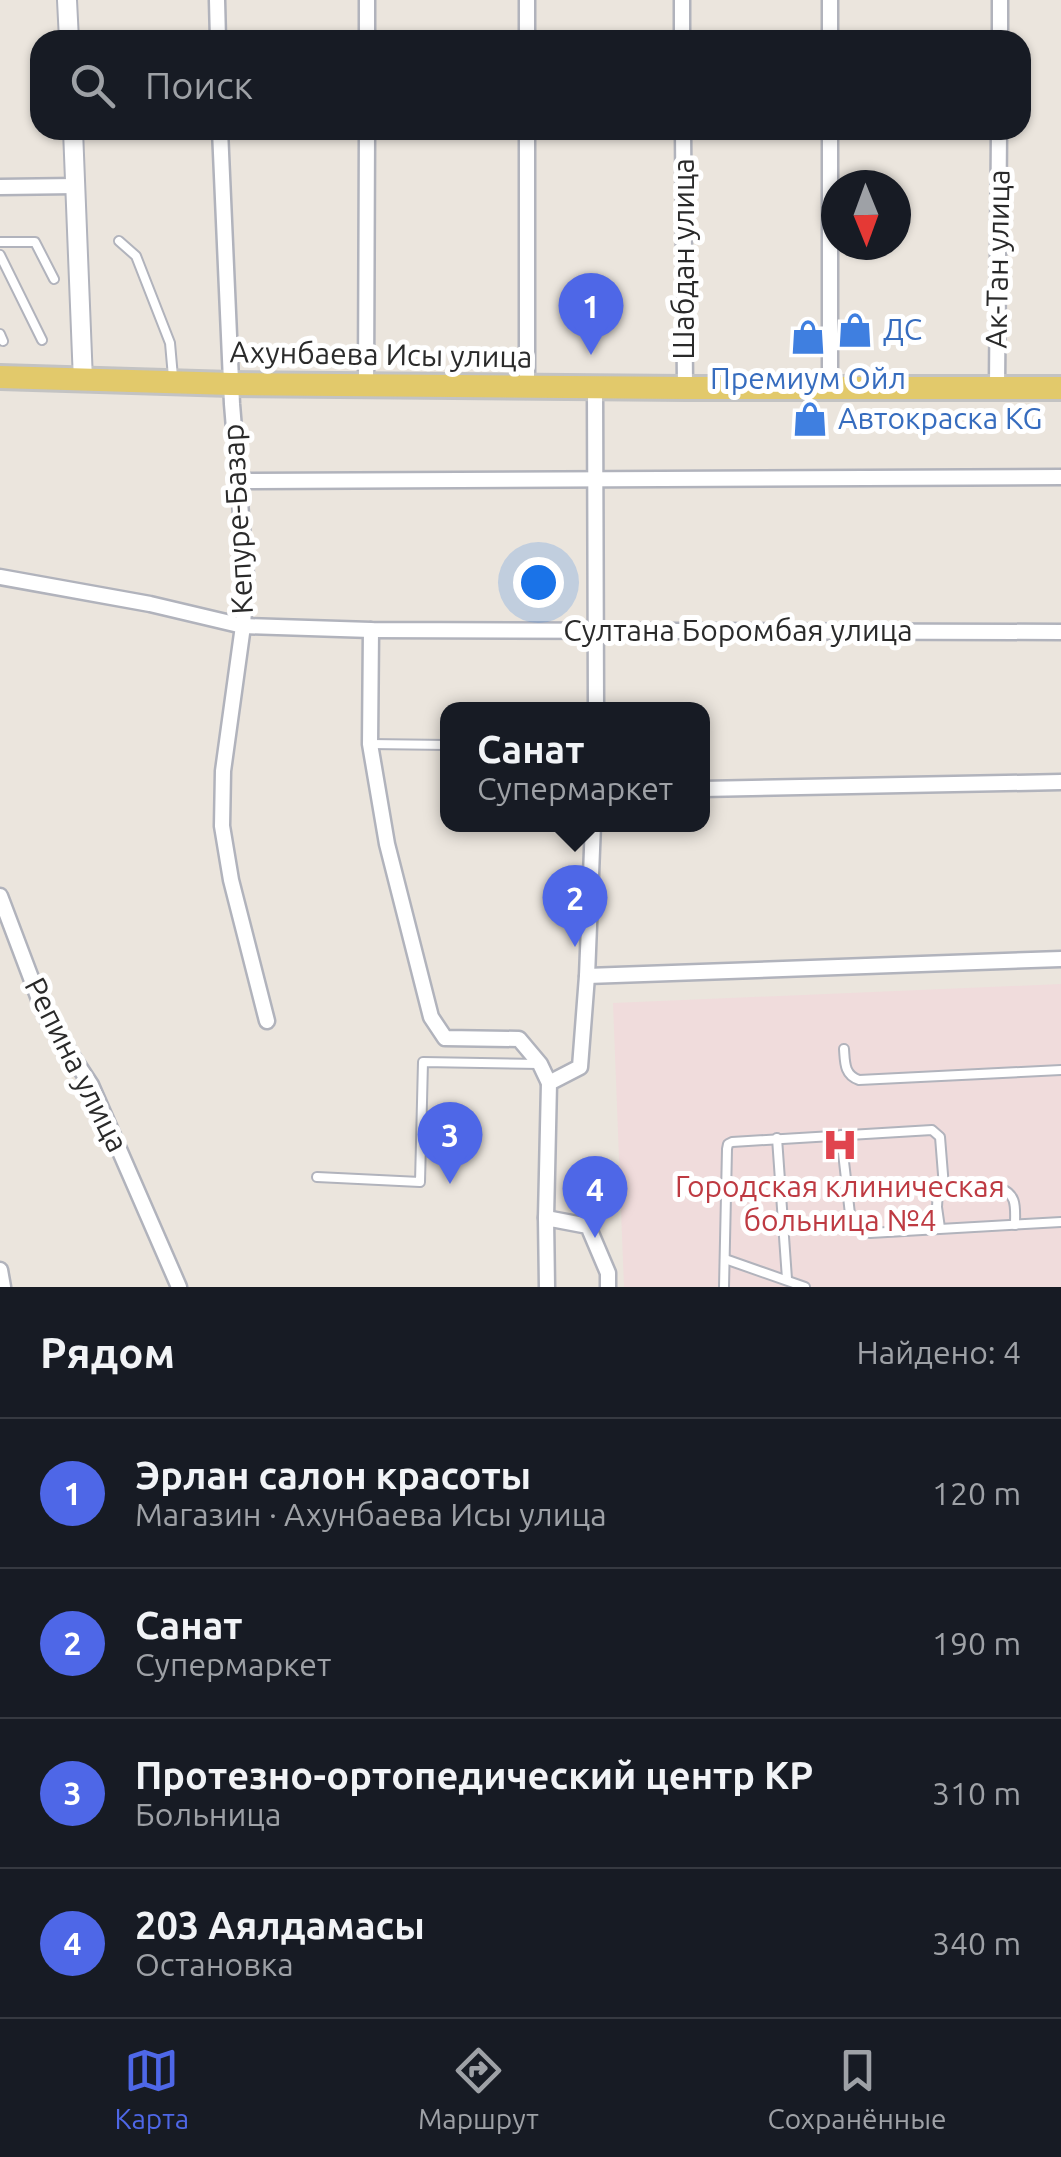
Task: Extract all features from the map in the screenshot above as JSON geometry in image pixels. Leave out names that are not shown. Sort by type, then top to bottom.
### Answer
[{"type":"main road","name":"Ахунбаева Исы улица","points":[[0,377],[231,384],[1061,388]]},
{"type":"street","points":[[68,0],[69,30]]},
{"type":"street","points":[[217,0],[218,30]]},
{"type":"street","points":[[367,0],[367,30]]},
{"type":"street","points":[[527,0],[527,30]]},
{"type":"street","points":[[682,0],[682,30]]},
{"type":"street","points":[[830,0],[830,30]]},
{"type":"street","points":[[1000,0],[1000,30]]},
{"type":"street","points":[[74,140],[83,381]]},
{"type":"street","name":"Кепуре-Базар","points":[[220,140],[231,384],[246,576],[223,771],[222,826],[231,880],[267,1021]]},
{"type":"street","points":[[366,385],[367,140]]},
{"type":"street","points":[[527,140],[527,387]]},
{"type":"street","name":"Шабдан улица","points":[[683,140],[685,388]]},
{"type":"street","points":[[830,140],[830,388]]},
{"type":"street","name":"Ак-Тан улица","points":[[997,388],[999,140]]},
{"type":"street","points":[[0,187],[76,186]]},
{"type":"street","points":[[594,387],[596,702]]},
{"type":"street","points":[[238,480],[1061,477]]},
{"type":"street","name":"Султана Боромбая улица","points":[[0,578],[150,604],[243,626],[371,630],[1061,632]]},
{"type":"street","points":[[371,630],[370,744],[387,844],[431,1017],[446,1038],[519,1039],[549,1082],[547,1287]]},
{"type":"street","points":[[710,790],[1061,782]]},
{"type":"street","points":[[549,1082],[580,1067],[593,832]]},
{"type":"street","name":"Репина улица","points":[[0,896],[44,1015],[91,1085],[179,1287]]},
{"type":"street","points":[[587,976],[1061,959]]},
{"type":"street","points":[[546,1218],[588,1226],[608,1273],[608,1287]]},
{"type":"street","points":[[0,1270],[4,1287]]},
{"type":"lane","points":[[119,241],[136,256],[170,343],[173,382]]},
{"type":"lane","points":[[0,242],[35,242],[54,279]]},
{"type":"lane","points":[[0,256],[42,340]]},
{"type":"lane","points":[[370,744],[440,745]]},
{"type":"lane","points":[[844,1049],[847,1072],[859,1080],[1061,1070]]},
{"type":"lane","points":[[317,1177],[420,1182],[423,1062],[540,1064]]},
{"type":"lane","points":[[724,1287],[728,1144],[738,1140],[932,1130],[940,1137],[944,1186]]},
{"type":"lane","points":[[841,1134],[853,1227],[863,1232],[1061,1222]]},
{"type":"lane","points":[[778,1138],[787,1279]]},
{"type":"lane","points":[[940,1228],[937,1196],[944,1186],[1007,1190],[1014,1199],[1015,1225]]},
{"type":"lane","points":[[725,1259],[805,1287]]},
{"type":"shaded area","name":"Городская клиническая больница №4","points":[[1061,984],[1061,1287],[624,1287],[613,1003]]},
{"type":"place","name":"ДС","points":[[855,330]]},
{"type":"place","name":"Премиум Ойл","points":[[808,337]]},
{"type":"place","name":"Эрлан салон красоты","points":[[591,355]]},
{"type":"place","name":"Автокраска KG","points":[[810,419]]},
{"type":"place","name":"Санат","points":[[575,947]]},
{"type":"place","name":"Городская клиническая больница №4","points":[[840,1145]]},
{"type":"place","name":"Протезно-ортопедический центр КР","points":[[450,1184]]},
{"type":"place","name":"203 Аялдамасы","points":[[595,1238]]}]
